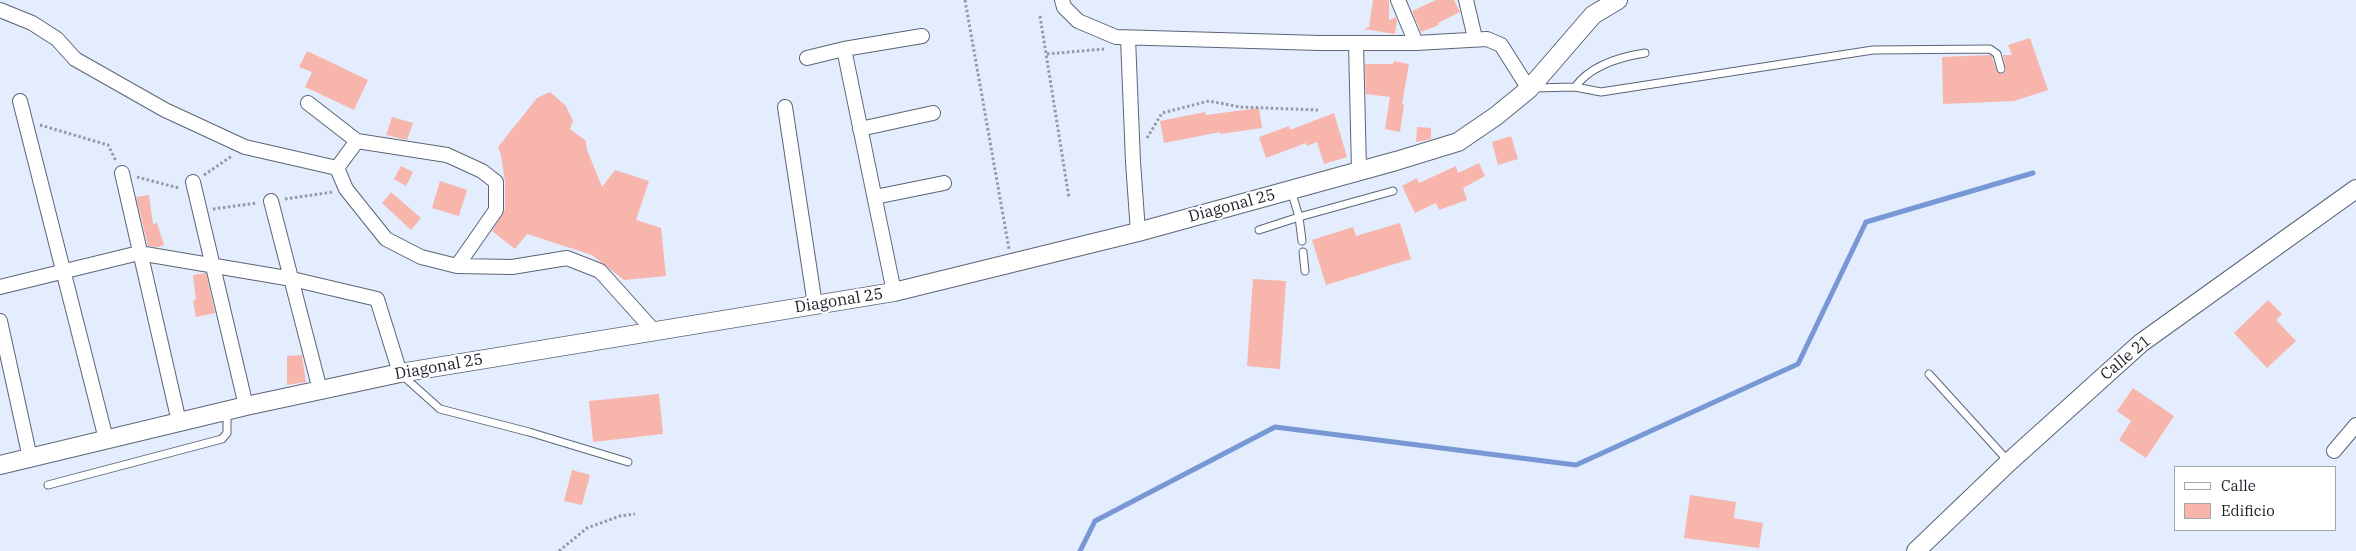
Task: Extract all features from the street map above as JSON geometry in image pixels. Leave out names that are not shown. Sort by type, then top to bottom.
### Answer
[{"type":"street","points":[[1062,0],[1064,7],[1078,22],[1129,42],[1416,43],[1475,38],[1487,39],[1501,45],[1528,89]]},
{"type":"street","points":[[1398,0],[1416,43]]},
{"type":"street","points":[[1466,0],[1475,38]]},
{"type":"street","name":"Diagonal 25","points":[[0,465],[246,406],[400,373],[894,292],[1138,232],[1291,190],[1458,142],[1496,116],[1528,89],[1593,15],[1618,0]]},
{"type":"street","points":[[0,10],[32,23],[57,39],[75,59],[165,110],[245,147],[336,168]]},
{"type":"street","points":[[806,58],[844,49],[922,36]]},
{"type":"street","points":[[1129,42],[1133,162],[1138,232]]},
{"type":"street","points":[[1356,43],[1359,170]]},
{"type":"street","points":[[844,49],[894,292]]},
{"type":"street","points":[[20,101],[106,439]]},
{"type":"street","points":[[308,103],[358,141],[447,154],[482,171],[496,182],[496,210],[457,266]]},
{"type":"street","points":[[785,107],[815,305]]},
{"type":"street","points":[[860,129],[934,113]]},
{"type":"street","points":[[336,168],[358,141]]},
{"type":"street","points":[[336,168],[346,190],[386,239],[421,257],[457,266],[512,267],[567,258],[600,271],[654,331]]},
{"type":"street","points":[[122,173],[179,422]]},
{"type":"street","points":[[193,182],[246,406]]},
{"type":"street","points":[[875,197],[944,183]]},
{"type":"street","name":"Calle 21","points":[[1916,551],[2009,462],[2141,343],[2356,189]]},
{"type":"street","points":[[271,202],[320,390]]},
{"type":"street","points":[[0,287],[139,253],[292,279],[377,299],[400,373]]},
{"type":"street","points":[[0,321],[30,458]]},
{"type":"street","points":[[2334,451],[2356,425]]},
{"type":"lane","points":[[1528,89],[1574,87],[1601,92],[1873,50],[1990,49],[1997,54],[2001,69]]},
{"type":"lane","points":[[1574,87],[1582,77],[1618,57],[1645,53]]},
{"type":"lane","points":[[1291,190],[1299,217],[1302,241]]},
{"type":"lane","points":[[1259,230],[1393,191]]},
{"type":"lane","points":[[1303,252],[1304,270]]},
{"type":"lane","points":[[400,373],[440,409],[529,432],[628,462]]},
{"type":"lane","points":[[1930,374],[2009,462]]},
{"type":"lane","points":[[48,485],[222,439],[227,433],[227,412]]},
{"type":"path","points":[[965,0],[1011,264]]},
{"type":"path","points":[[1040,16],[1069,198]]},
{"type":"path","points":[[1047,54],[1129,42]]},
{"type":"path","points":[[1133,162],[1162,112],[1209,101],[1240,107],[1318,110]]},
{"type":"path","points":[[25,121],[108,145],[122,173],[180,188],[193,182],[245,147]]},
{"type":"path","points":[[559,551],[587,528],[620,516],[635,514]]},
{"type":"building","points":[[1373,0],[1389,0],[1389,20],[1396,17],[1397,21],[1395,34],[1364,29],[1369,27]]},
{"type":"building","points":[[1436,0],[1454,0],[1460,12],[1438,23],[1439,25],[1421,32],[1412,11]]},
{"type":"building","points":[[2030,38],[2048,90],[2014,101],[1943,104],[1942,57],[1990,55],[1997,72],[2002,74],[2006,70],[2003,55],[2012,55],[2008,45]]},
{"type":"building","points":[[307,51],[368,80],[354,110],[305,87],[312,72],[299,67]]},
{"type":"building","points":[[1394,61],[1409,64],[1402,104],[1404,105],[1400,132],[1385,129],[1390,97],[1366,94],[1365,64],[1393,64]]},
{"type":"building","points":[[550,92],[566,106],[573,121],[570,129],[586,141],[587,150],[602,187],[615,170],[649,181],[636,220],[661,228],[666,276],[624,280],[592,255],[527,234],[515,249],[492,231],[505,210],[505,182],[498,147],[537,98]]},
{"type":"building","points":[[1259,108],[1262,128],[1220,134],[1220,132],[1164,143],[1160,121],[1205,112],[1206,115]]},
{"type":"building","points":[[1334,113],[1347,157],[1324,164],[1317,142],[1307,146],[1306,143],[1266,158],[1259,137],[1289,126],[1290,130]]},
{"type":"building","points":[[392,117],[413,123],[407,140],[386,135]]},
{"type":"building","points":[[1417,127],[1431,128],[1431,139],[1416,142]]},
{"type":"building","points":[[1511,136],[1518,159],[1498,165],[1492,142]]},
{"type":"building","points":[[1479,163],[1485,176],[1463,188],[1467,200],[1439,210],[1436,203],[1415,213],[1402,186],[1417,178],[1419,183],[1456,166],[1458,173]]},
{"type":"building","points":[[401,166],[413,172],[406,186],[394,179]]},
{"type":"building","points":[[440,181],[467,190],[459,216],[432,208]]},
{"type":"building","points":[[391,192],[421,218],[411,230],[382,203]]},
{"type":"building","points":[[149,195],[153,224],[157,223],[164,245],[158,247],[148,246],[136,197]]},
{"type":"building","points":[[1400,223],[1411,259],[1326,285],[1312,240],[1353,227],[1356,236]]},
{"type":"building","points":[[206,273],[215,313],[196,317],[193,301],[196,300],[193,275]]},
{"type":"building","points":[[1253,279],[1286,281],[1280,369],[1247,366]]},
{"type":"building","points":[[2268,300],[2282,314],[2276,320],[2296,341],[2267,368],[2234,333]]},
{"type":"building","points":[[302,355],[306,382],[287,385],[287,356]]},
{"type":"building","points":[[2133,388],[2174,416],[2146,458],[2119,440],[2131,421],[2117,411]]},
{"type":"building","points":[[659,394],[663,434],[593,442],[589,401]]},
{"type":"building","points":[[572,470],[590,475],[582,505],[564,501]]},
{"type":"building","points":[[1690,495],[1736,502],[1734,518],[1763,523],[1759,548],[1684,538]]},
{"type":"waterway","points":[[1080,551],[1095,521],[1275,427],[1576,465],[1798,364],[1866,222],[2033,173]]}]
